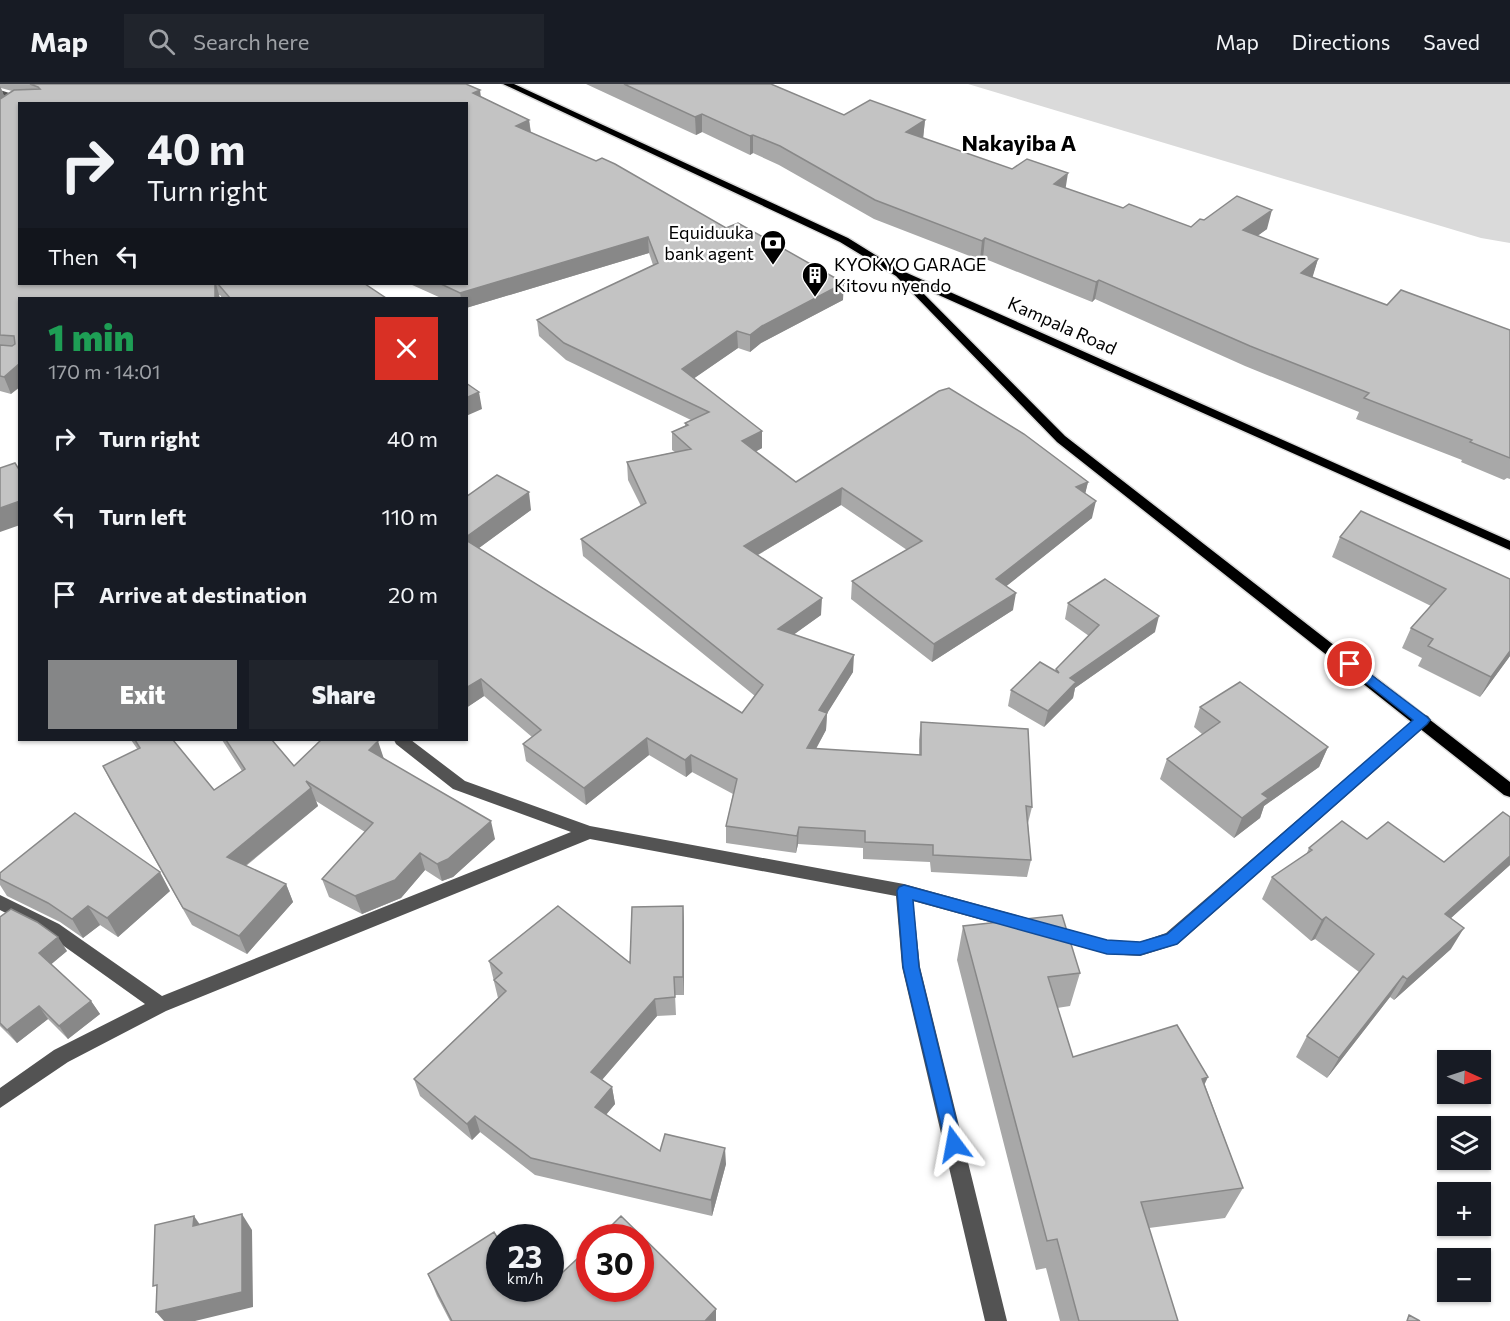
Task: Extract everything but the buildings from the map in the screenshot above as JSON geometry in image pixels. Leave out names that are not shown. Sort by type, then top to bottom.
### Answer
[{"type":"main road","name":"Kampala Road","points":[[507,84],[844,240],[894,271],[1510,546]]},
{"type":"main road","points":[[894,271],[1061,439],[1510,790]]},
{"type":"street","points":[[0,93],[28,102]]},
{"type":"street","points":[[9,106],[17,100]]},
{"type":"street","points":[[401,741],[459,785],[589,832],[904,891],[1107,947],[1140,949],[1172,939],[1423,720]]},
{"type":"street","points":[[0,1099],[61,1056],[160,1005],[589,832]]},
{"type":"street","points":[[904,891],[911,967],[996,1321]]},
{"type":"street","points":[[0,902],[53,928],[160,1005]]},
{"type":"shaded area","points":[[968,84],[1510,84],[1510,243],[1481,238]]},
{"type":"place","name":"Equiduuka bank agent","points":[[773,266]]},
{"type":"place","name":"KYOKYO GARAGE Kitovu nyendo","points":[[815,298]]},
{"type":"district","name":"Nakayiba A","points":[[1019,143]]},
{"type":"route","points":[[954,1144],[911,967],[904,891],[1107,947],[1140,949],[1172,939],[1423,720],[1350,664]]}]
